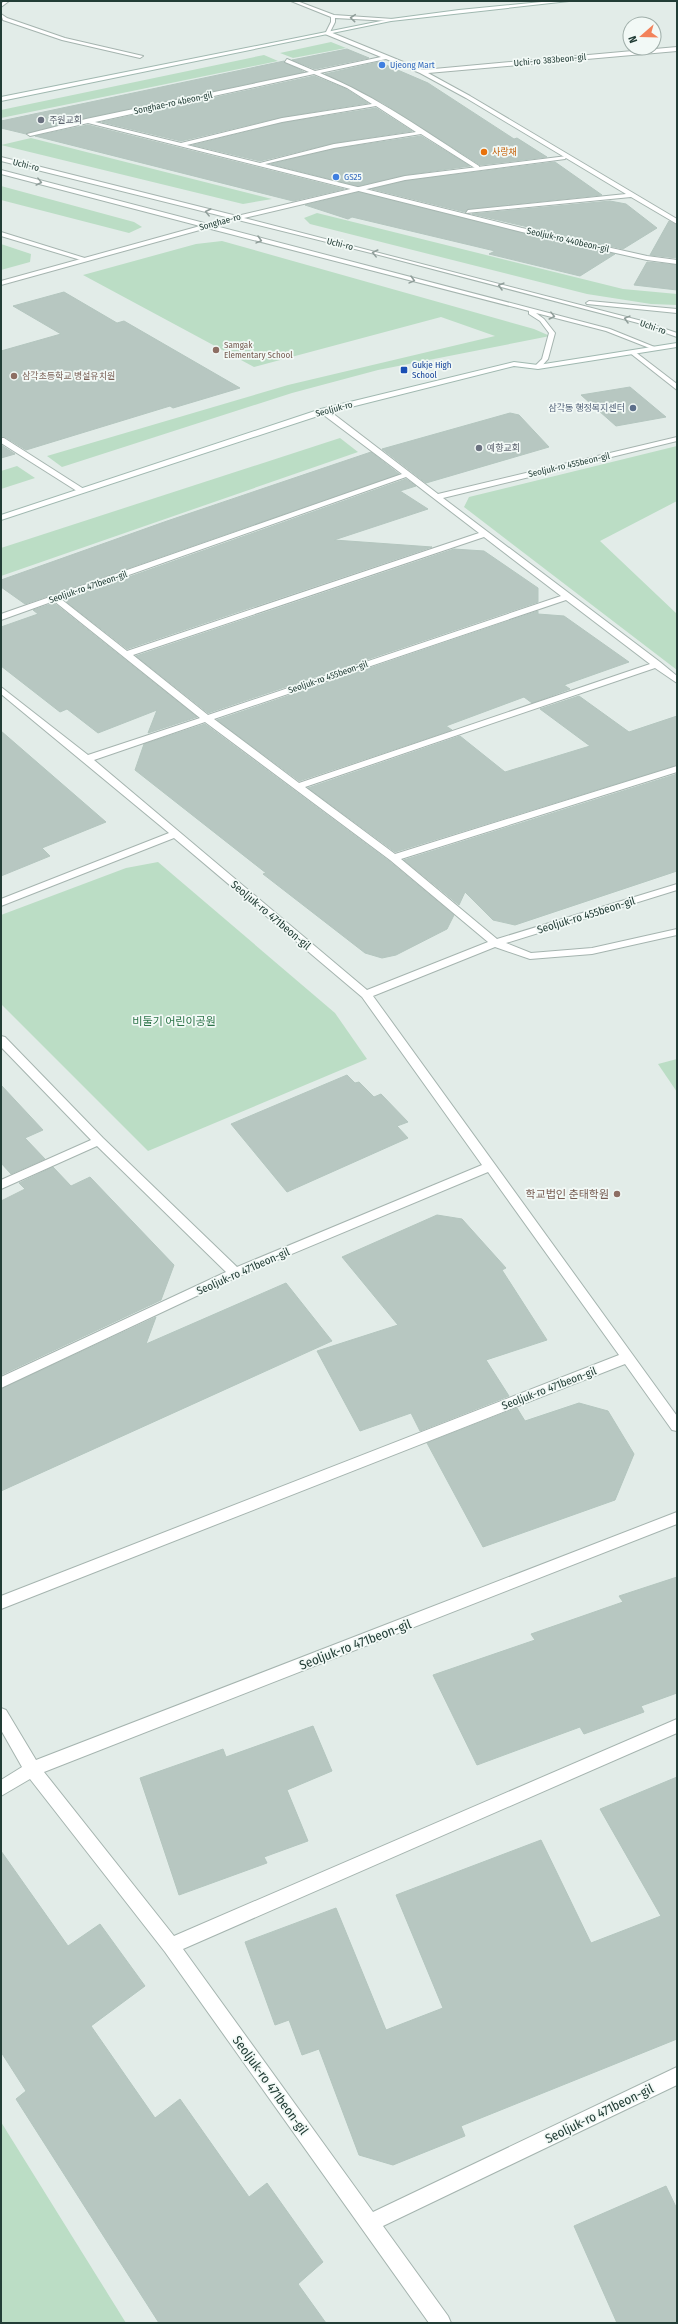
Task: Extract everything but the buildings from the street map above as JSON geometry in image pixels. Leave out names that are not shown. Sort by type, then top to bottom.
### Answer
[{"type":"street","points":[[1,6],[7,1]]},
{"type":"street","points":[[293,1],[332,16],[391,20]]},
{"type":"street","points":[[1,99],[391,20],[458,11],[567,1]]},
{"type":"street","points":[[1,15],[5,19],[58,37],[140,56]]},
{"type":"street","points":[[327,33],[333,22],[332,16]]},
{"type":"street","name":"Uchi-ro 383beon-gil","points":[[327,33],[422,72],[468,96],[566,157]]},
{"type":"street","name":"Uchi-ro 383beon-gil","points":[[422,72],[677,49]]},
{"type":"street","name":"Songhae-ro 4beon-gil","points":[[30,134],[387,57]]},
{"type":"street","points":[[287,61],[349,87],[424,132],[477,167]]},
{"type":"street","points":[[180,144],[282,120],[379,104]]},
{"type":"street","name":"Songhae-ro","points":[[86,121],[262,163],[356,188]]},
{"type":"street","points":[[262,163],[334,146],[424,132]]},
{"type":"street","points":[[566,157],[677,222]]},
{"type":"street","name":"Songhae-ro","points":[[1,283],[206,226],[356,188],[405,178],[477,167],[566,157]]},
{"type":"street","name":"Uchi-ro","points":[[1,158],[235,219],[538,295],[640,322],[677,335]]},
{"type":"street","name":"Uchi-ro","points":[[1,172],[608,330],[654,348]]},
{"type":"street","name":"Seoljuk-ro 440beon-gil","points":[[356,188],[461,213],[522,230],[647,258],[677,262]]},
{"type":"street","name":"Seoljuk-ro 440beon-gil","points":[[461,213],[632,195]]},
{"type":"street","points":[[1,234],[86,260]]},
{"type":"street","points":[[538,295],[591,303],[677,310]]},
{"type":"street","points":[[525,309],[542,320],[552,333],[545,359],[538,367]]},
{"type":"street","name":"Seoljuk-ro","points":[[1,518],[324,411],[514,364],[538,367],[677,345]]},
{"type":"street","points":[[632,352],[677,388]]},
{"type":"street","points":[[324,411],[409,474],[484,534],[569,596],[677,680]]},
{"type":"street","name":"Seoljuk-ro 455beon-gil","points":[[437,496],[677,439]]},
{"type":"street","points":[[1,440],[83,491]]},
{"type":"street","name":"Seoljuk-ro 471beon-gil","points":[[1,617],[409,474]]},
{"type":"street","points":[[125,655],[484,534]]},
{"type":"street","name":"Seoljuk-ro 455beon-gil","points":[[87,759],[569,596]]},
{"type":"street","points":[[55,598],[206,718],[394,858],[495,943],[530,956],[592,951],[677,932]]},
{"type":"street","points":[[299,786],[657,664]]},
{"type":"street","name":"Seoljuk-ro 471beon-gil","points":[[1,690],[87,759],[366,995],[677,1426]]},
{"type":"street","points":[[394,858],[677,769]]},
{"type":"street","points":[[1,903],[176,834]]},
{"type":"street","name":"Seoljuk-ro 455beon-gil","points":[[495,943],[677,887]]},
{"type":"street","points":[[366,995],[495,943]]},
{"type":"street","points":[[1,1040],[99,1141],[235,1273]]},
{"type":"street","points":[[1,1185],[99,1141]]},
{"type":"street","name":"Seoljuk-ro 471beon-gil","points":[[1,1383],[235,1273],[489,1167]]},
{"type":"street","name":"Seoljuk-ro 471beon-gil","points":[[1,1603],[628,1357]]},
{"type":"street","name":"Seoljuk-ro 471beon-gil","points":[[32,1768],[677,1518]]},
{"type":"street","name":"Seoljuk-ro 471beon-gil","points":[[1,1716],[32,1768],[171,1946],[442,2323]]},
{"type":"street","points":[[171,1946],[677,1726]]},
{"type":"street","points":[[1,1789],[32,1768]]},
{"type":"street","name":"Seoljuk-ro 471beon-gil","points":[[370,2223],[677,2076]]},
{"type":"green space","points":[[331,42],[346,48],[293,58],[280,53]]},
{"type":"green space","points":[[264,55],[278,61],[1,118],[1,110]]},
{"type":"green space","points":[[31,138],[272,199],[243,204],[1,145]]},
{"type":"green space","points":[[1,186],[134,222],[142,227],[129,233],[1,200]]},
{"type":"green space","points":[[317,213],[623,289],[677,294],[677,305],[651,304],[587,294],[310,224],[304,218]]},
{"type":"green space","points":[[222,241],[534,329],[550,336],[378,370],[292,393],[62,467],[47,456],[288,385],[495,336],[441,317],[254,367],[83,275],[196,244]]},
{"type":"green space","points":[[1,244],[31,254],[30,262],[1,270]]},
{"type":"green space","points":[[340,438],[358,452],[1,576],[1,548]]},
{"type":"green space","points":[[677,446],[677,501],[600,541],[677,614],[677,670],[464,507],[469,497]]},
{"type":"green space","points":[[17,466],[35,478],[1,489],[1,471]]},
{"type":"green space","name":"비둘기 어린이공원","points":[[158,862],[335,1013],[367,1059],[148,1151],[1,1004],[1,915],[126,868]]},
{"type":"green space","points":[[677,1059],[677,1092],[658,1064]]},
{"type":"green space","points":[[1,2122],[126,2323],[1,2323]]},
{"type":"place","name":"Ujeong Mart","points":[[382,65]]},
{"type":"place","name":"주원교회","points":[[41,120]]},
{"type":"place","name":"사랑채","points":[[484,152]]},
{"type":"place","name":"GS25","points":[[336,177]]},
{"type":"place","name":"Samgak Elementary School","points":[[216,350]]},
{"type":"place","name":"Gukje High School","points":[[404,370]]},
{"type":"place","name":"삼각초등학교 병설유치원","points":[[14,376]]},
{"type":"place","name":"삼각동 행정복지센터","points":[[633,408]]},
{"type":"place","name":"예향교회","points":[[479,448]]},
{"type":"place","name":"학교법인 춘태학원","points":[[617,1194]]}]
